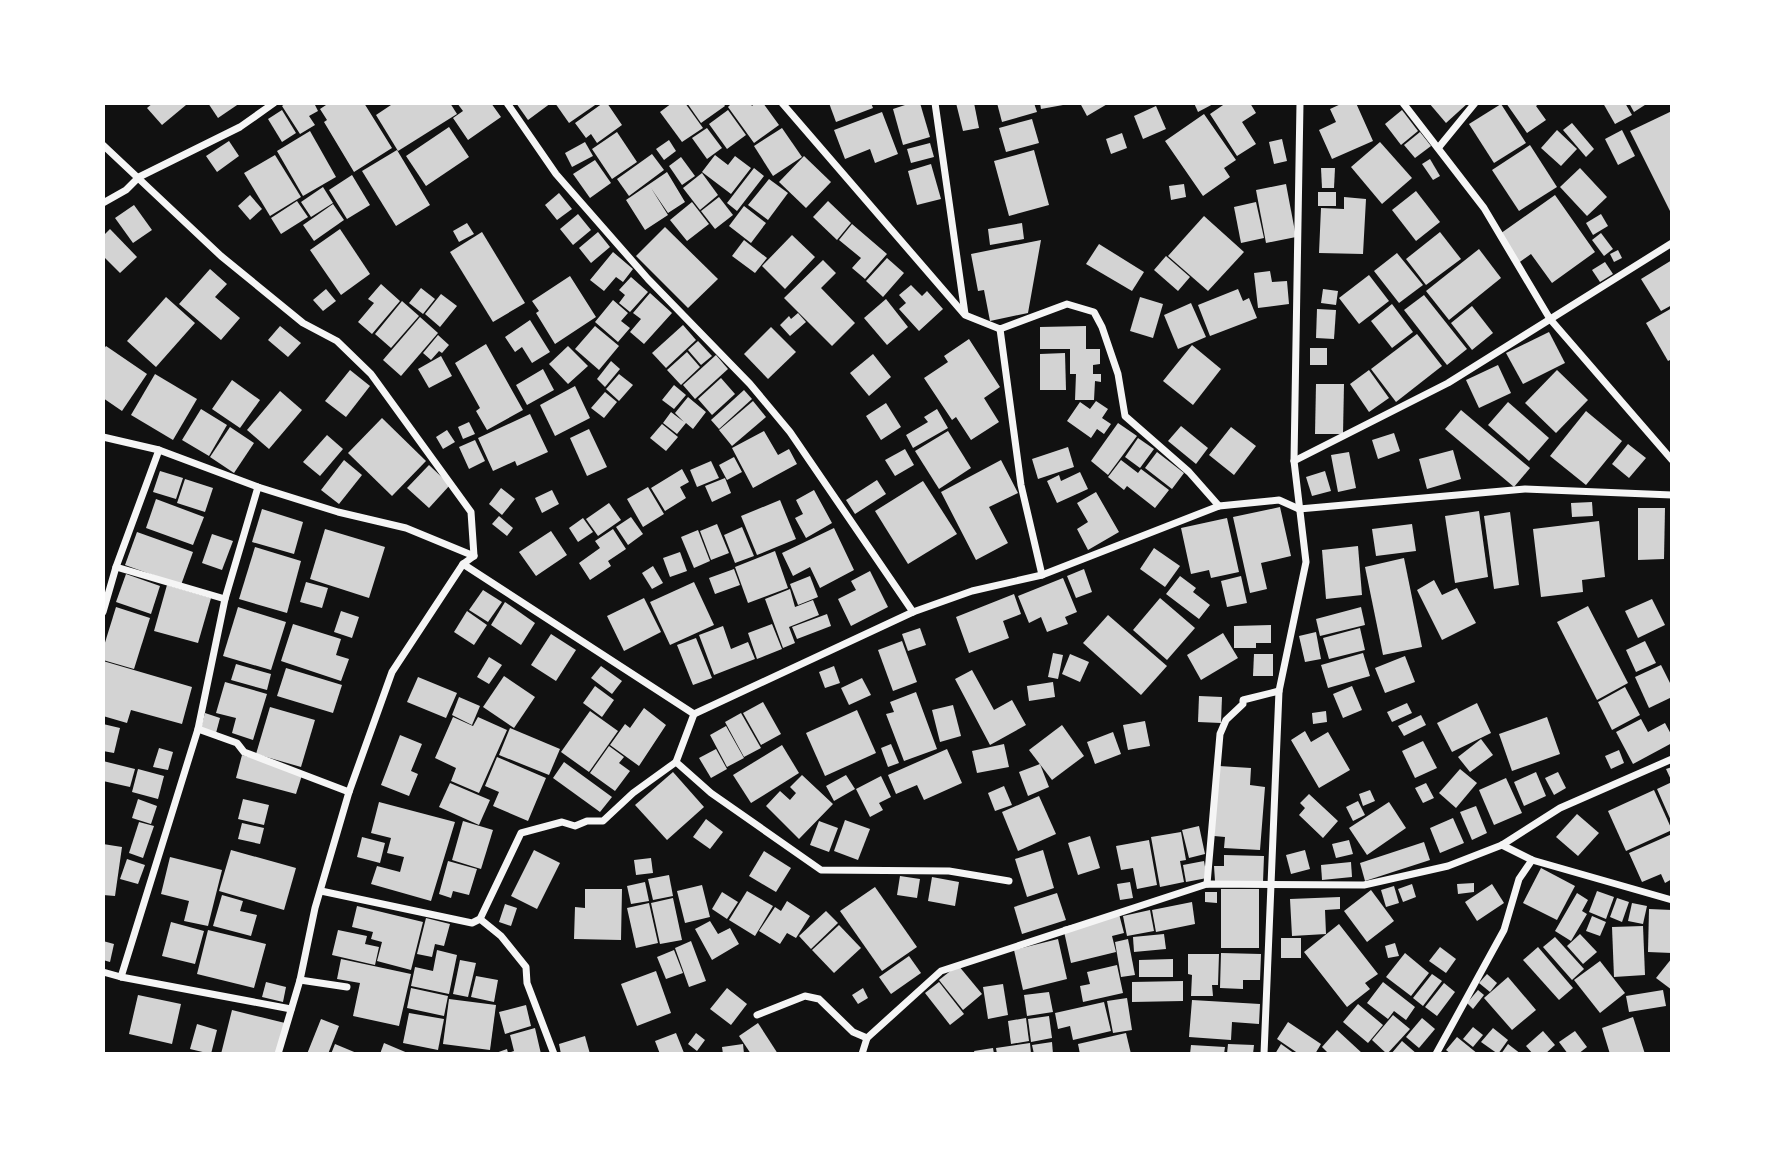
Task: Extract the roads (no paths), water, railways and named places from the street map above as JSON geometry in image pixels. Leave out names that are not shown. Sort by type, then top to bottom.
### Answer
[{"type":"street","points":[[103,203],[126,190],[139,177],[240,127],[274,103]]},
{"type":"street","points":[[507,103],[556,174],[648,279],[750,384],[790,432],[913,612]]},
{"type":"street","points":[[782,103],[965,315],[1000,329],[1067,304],[1094,312],[1118,374],[1125,416],[1189,472],[1219,506]]},
{"type":"street","points":[[935,103],[965,315]]},
{"type":"street","points":[[1264,1054],[1279,691],[1306,562],[1294,461],[1300,103]]},
{"type":"street","points":[[1403,103],[1484,208],[1550,319],[1672,460]]},
{"type":"street","points":[[1439,147],[1475,103]]},
{"type":"street","points":[[103,145],[221,256],[303,323],[337,341],[371,374],[471,512],[474,556]]},
{"type":"street","points":[[1294,461],[1448,383],[1672,243]]},
{"type":"street","points":[[1000,329],[1021,485],[1042,575]]},
{"type":"street","points":[[103,437],[159,450],[258,487],[338,512],[405,528],[474,556]]},
{"type":"street","points":[[103,612],[116,567],[159,450]]},
{"type":"street","points":[[121,977],[198,729],[225,599],[258,487]]},
{"type":"street","points":[[321,891],[472,923],[480,919],[522,833],[562,822],[575,826],[587,821],[603,821],[633,793],[676,762],[694,714],[913,612],[972,591],[1042,575],[1219,506],[1279,500],[1299,509],[1525,489],[1672,495]]},
{"type":"street","points":[[278,1054],[300,981],[315,908],[349,792],[392,672],[463,564],[474,556]]},
{"type":"street","points":[[463,564],[694,714]]},
{"type":"street","points":[[116,567],[225,599]]},
{"type":"street","points":[[1207,884],[1220,734],[1226,720],[1243,704],[1243,700],[1279,691]]},
{"type":"street","points":[[198,729],[237,743],[244,752],[349,792]]},
{"type":"street","points":[[862,1054],[867,1038],[941,971],[1207,884],[1364,885],[1448,866],[1502,845],[1560,808],[1672,759]]},
{"type":"street","points":[[676,762],[711,793],[821,870],[949,871],[1009,881]]},
{"type":"street","points":[[1502,845],[1532,860],[1672,900]]},
{"type":"street","points":[[1436,1054],[1504,930],[1519,879],[1532,860]]},
{"type":"street","points":[[480,919],[501,936],[526,967],[527,983],[554,1054]]},
{"type":"street","points":[[103,972],[291,1009]]},
{"type":"street","points":[[300,981],[347,987]]},
{"type":"street","points":[[757,1014],[805,996],[819,999],[853,1032],[867,1038]]}]
